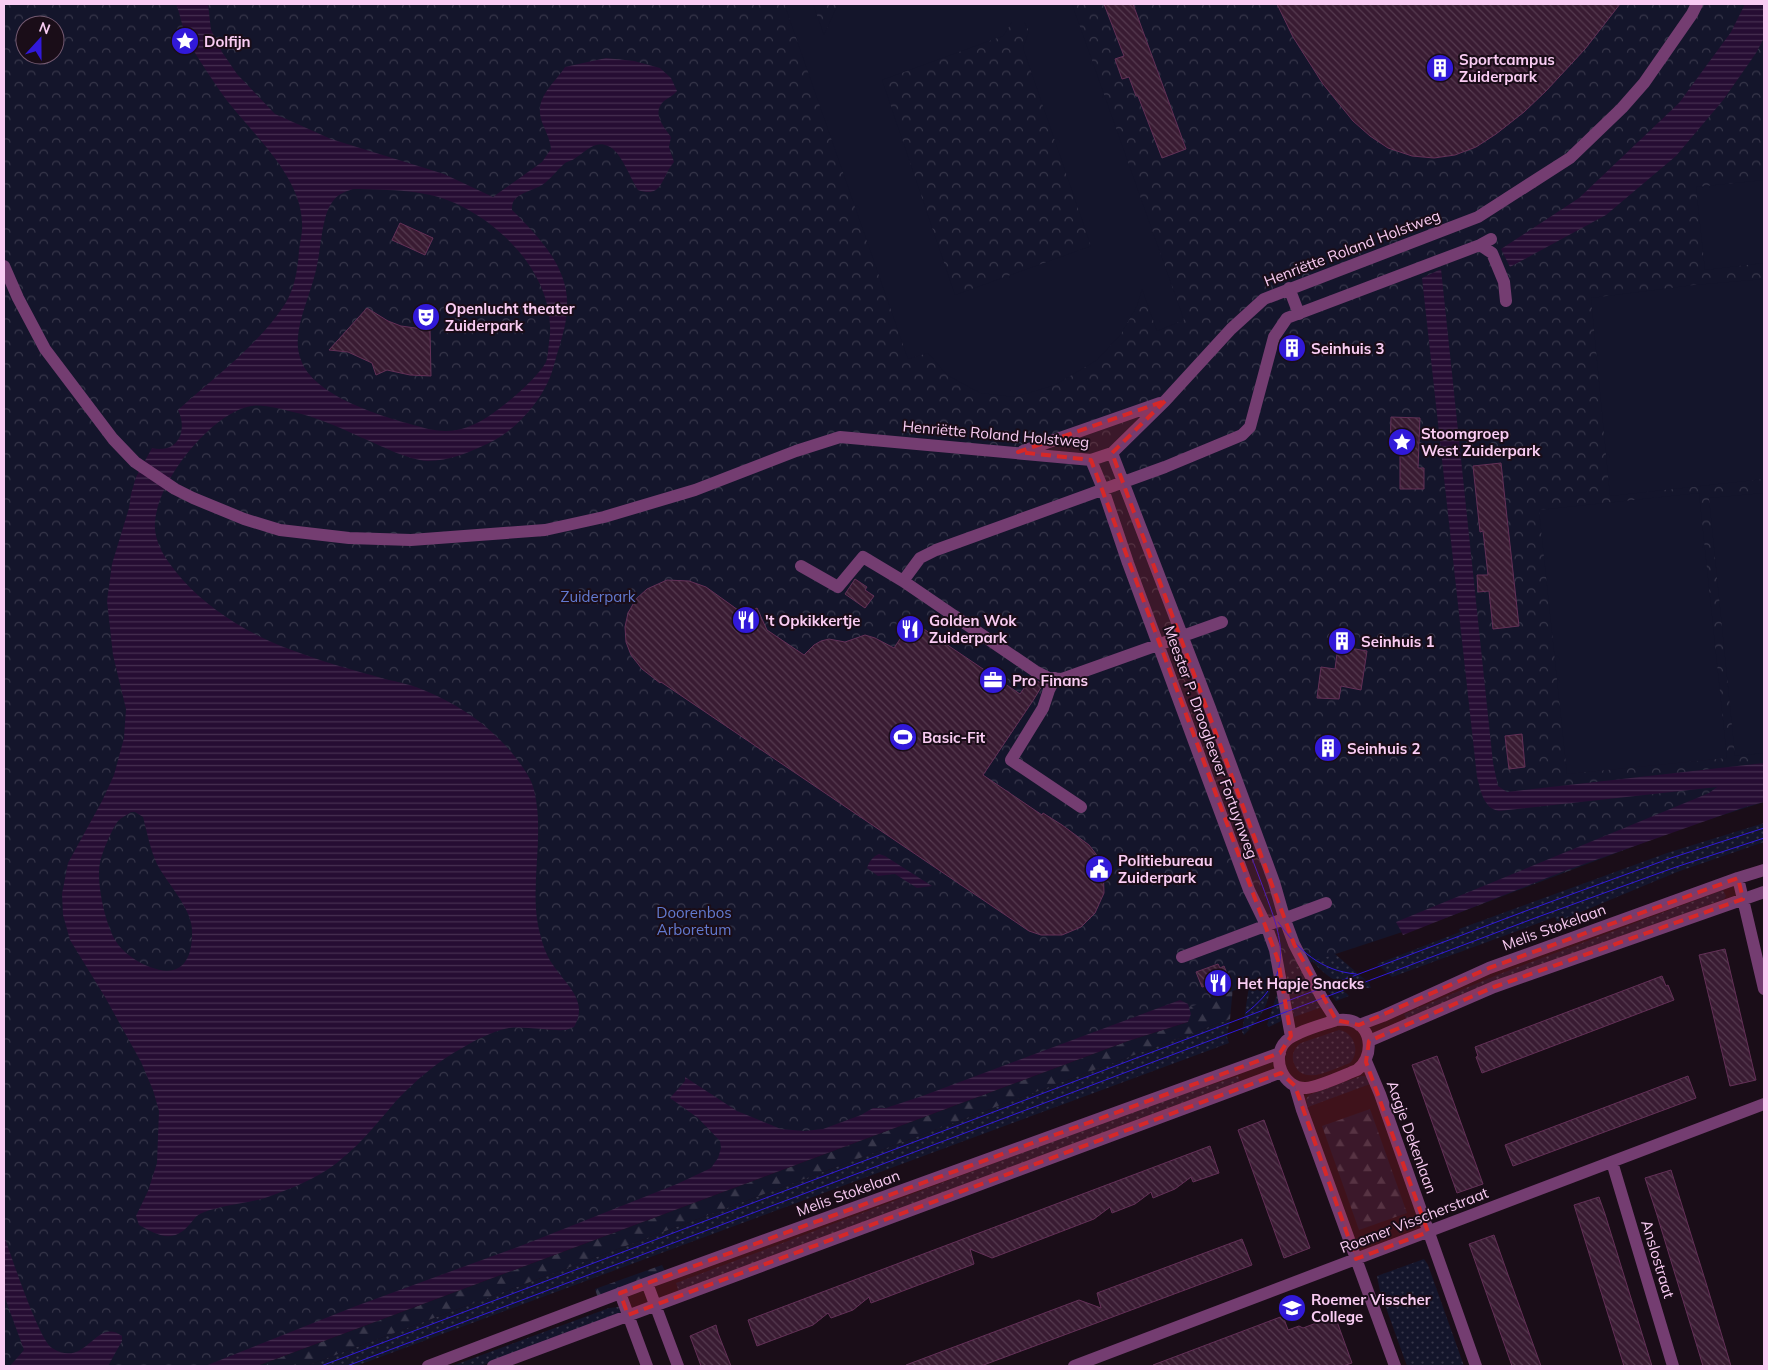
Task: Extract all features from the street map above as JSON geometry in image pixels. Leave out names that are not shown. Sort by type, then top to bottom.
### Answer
[{"type":"street","name":"Henriëtte Roland Holstweg","points":[[4,266],[18,298],[45,348],[114,439],[135,462],[175,489],[220,510],[280,530],[349,538],[411,540],[545,530],[604,517],[695,490],[840,436],[1091,460],[1112,453],[1165,401],[1231,329],[1264,299],[1478,217],[1570,158],[1622,108],[1644,83],[1697,4]]},
{"type":"street","points":[[903,581],[920,558],[936,550],[1165,467],[1242,435],[1250,427],[1274,337],[1287,318],[1492,239]]},
{"type":"street","points":[[1480,245],[1492,253],[1504,282],[1506,301]]},
{"type":"street","points":[[1289,288],[1299,314]]},
{"type":"street","points":[[1018,452],[1165,401]]},
{"type":"street","name":"Meester P. Droogleever Fortuynweg","points":[[1112,453],[1270,873],[1284,917],[1296,947],[1336,1020]]},
{"type":"street","name":"Meester P. Droogleever Fortuynweg","points":[[1091,460],[1249,890],[1266,925],[1278,960],[1291,1037]]},
{"type":"street","points":[[801,566],[838,587],[863,557],[903,581],[1035,671],[1049,678],[1062,679],[1222,622]]},
{"type":"street","points":[[1055,678],[1043,708],[1011,760],[1081,807]]},
{"type":"street","name":"Melis Stokelaan","points":[[1359,1024],[1383,1016],[1488,968],[1764,870]]},
{"type":"street","points":[[1738,878],[1764,990]]},
{"type":"street","points":[[1368,1041],[1494,987],[1764,892]]},
{"type":"street","points":[[1182,957],[1284,917],[1326,903]]},
{"type":"street","points":[[1336,1020],[1352,1021],[1359,1024],[1370,1049],[1366,1061],[1357,1070],[1308,1088],[1295,1086],[1287,1081],[1280,1065],[1280,1053],[1285,1043],[1291,1037],[1336,1020]]},
{"type":"street","name":"Melis Stokelaan","points":[[428,1366],[647,1283],[1280,1053]]},
{"type":"street","name":"Aagje Dekenlaan","points":[[1366,1061],[1380,1094],[1476,1366]]},
{"type":"street","points":[[493,1366],[1282,1072]]},
{"type":"street","points":[[1295,1086],[1304,1116],[1395,1366]]},
{"type":"street","name":"Roemer Visscherstraat","points":[[1074,1366],[1764,1104]]},
{"type":"street","name":"Anslostraat","points":[[1612,1162],[1673,1366]]},
{"type":"street","points":[[647,1283],[678,1366]]},
{"type":"street","points":[[620,1293],[647,1366]]},
{"type":"highlighted area","points":[[1165,401],[1112,453],[1294,944],[1336,1020],[1359,1025],[1489,968],[1738,878],[1743,899],[1494,987],[1369,1041],[1366,1062],[1428,1232],[1356,1259],[1295,1086],[1281,1073],[628,1315],[620,1293],[1280,1053],[1291,1036],[1278,960],[1091,460],[1018,452]]},
{"type":"green space","name":"Zuiderpark","points":[[4,4],[1764,4],[1764,802],[1682,828],[1448,917],[1293,968],[227,1366],[4,1366]]},
{"type":"green space","points":[[813,4],[824,35],[838,4],[1072,4],[1184,320],[1157,331],[1142,289],[1137,306],[1121,334],[1097,360],[1055,385],[1015,397],[980,393],[947,375],[928,353],[908,359],[785,6]],"holes":[[[1012,22],[1024,22],[1029,31],[1023,48],[1091,246],[955,295],[882,80],[1003,36]]]},
{"type":"green space","points":[[1764,180],[1764,263],[1705,270],[1696,187]]},
{"type":"green space","points":[[1764,279],[1764,479],[1610,496],[1591,298],[1694,285]]},
{"type":"green space","points":[[1699,493],[1727,758],[1567,774],[1539,510]]},
{"type":"green space","points":[[1764,493],[1764,753],[1735,756],[1709,498]]},
{"type":"green space","points":[[1764,823],[1764,842],[1677,872],[1557,922],[1555,917],[1392,977],[1377,964],[1460,932],[1459,929],[1667,853]]},
{"type":"green space","points":[[1723,890],[1726,896],[1724,899],[1406,1019],[1404,1014],[1497,975]]},
{"type":"green space","points":[[1321,942],[1369,983],[1371,988],[1350,986],[1334,980],[1320,969],[1307,954]]},
{"type":"green space","points":[[1296,962],[1322,1007],[1294,1017],[1285,968]]},
{"type":"green space","points":[[1252,967],[1272,970],[1272,980],[1266,1006],[1257,1021],[1244,1035],[1242,1032]]},
{"type":"green space","points":[[1318,978],[1343,991],[1349,996],[1336,1001]]},
{"type":"green space","points":[[1233,987],[1230,1019],[306,1366],[257,1366],[1128,1041],[1188,1022],[1187,1004]]},
{"type":"green space","points":[[1280,993],[1281,1021],[1269,1027],[1267,1025],[1277,994]]},
{"type":"green space","points":[[1230,1019],[1227,1037],[1229,1043],[356,1366],[306,1366]]},
{"type":"green space","points":[[1339,1030],[1349,1034],[1354,1043],[1355,1053],[1350,1063],[1317,1075],[1302,1074],[1297,1069],[1293,1060],[1294,1050],[1301,1043]]},
{"type":"green space","points":[[1238,1076],[1240,1081],[679,1292],[676,1283],[1141,1108]]},
{"type":"green space","points":[[1361,1076],[1366,1076],[1370,1084],[1308,1107],[1306,1099],[1309,1095]]},
{"type":"green space","points":[[1370,1109],[1407,1213],[1359,1230],[1322,1126]]},
{"type":"green space","points":[[1424,1259],[1428,1265],[1464,1366],[1407,1366],[1380,1291],[1377,1276]]},
{"type":"green space","points":[[662,1265],[666,1273],[598,1298],[595,1289]]},
{"type":"green space","points":[[619,1307],[621,1313],[614,1316],[481,1366],[452,1366],[609,1308]]},
{"type":"shaded area","points":[[176,4],[208,4],[211,30],[222,52],[237,74],[275,114],[331,139],[444,174],[493,197],[542,162],[551,149],[541,119],[541,104],[543,97],[565,67],[606,58],[634,61],[660,68],[671,78],[677,91],[664,101],[659,110],[660,120],[671,137],[669,147],[674,162],[657,189],[652,192],[638,190],[617,153],[608,146],[598,145],[565,163],[549,180],[521,195],[513,202],[512,210],[541,241],[557,265],[563,278],[567,306],[563,333],[548,382],[531,409],[507,432],[467,453],[451,458],[428,461],[403,455],[336,426],[310,417],[272,407],[251,406],[235,412],[218,422],[202,437],[173,474],[163,494],[156,513],[155,530],[158,544],[182,579],[218,611],[260,637],[289,649],[337,665],[411,685],[438,697],[473,717],[494,733],[512,753],[530,780],[537,807],[536,908],[540,936],[553,965],[578,1001],[579,1009],[574,1027],[566,1030],[509,1028],[492,1033],[469,1044],[446,1058],[419,1079],[396,1101],[355,1147],[327,1170],[296,1186],[265,1198],[202,1213],[183,1231],[171,1236],[165,1236],[139,1225],[136,1216],[148,1191],[157,1163],[159,1111],[153,1090],[141,1062],[105,997],[70,940],[63,915],[62,894],[68,863],[114,775],[124,738],[126,709],[113,655],[107,601],[112,564],[136,477],[152,448],[168,448],[178,439],[182,426],[178,410],[249,347],[262,334],[285,304],[295,278],[302,233],[299,205],[293,187],[271,153],[231,106],[201,62],[185,33]],"holes":[[[353,189],[422,193],[449,200],[480,217],[497,230],[527,262],[538,281],[546,301],[550,321],[546,362],[542,369],[520,392],[484,419],[468,427],[445,431],[423,428],[381,415],[348,402],[332,393],[319,384],[308,372],[301,360],[298,333],[315,273],[328,210],[335,198]],[[131,812],[135,812],[143,817],[157,864],[184,905],[191,922],[192,941],[187,958],[183,964],[170,971],[150,967],[135,960],[126,953],[118,945],[111,933],[105,913],[99,881],[101,858],[107,841],[119,820]]]},
{"type":"shaded area","points":[[1745,4],[1764,4],[1764,38],[1756,53],[1724,99],[1676,156],[1606,215],[1510,267],[1501,249],[1579,198],[1679,103],[1731,32]]},
{"type":"shaded area","points":[[1441,269],[1493,763],[1498,786],[1507,792],[1764,763],[1764,802],[1567,870],[1403,935],[1396,922],[1709,793],[1717,787],[1499,811],[1486,803],[1477,777],[1422,278]]},
{"type":"shaded area","points":[[879,854],[932,886],[917,888],[895,874],[878,876],[867,868],[871,860]]},
{"type":"shaded area","points":[[1180,1000],[1188,1004],[1191,1014],[1188,1022],[1128,1041],[257,1366],[205,1366],[356,1306],[523,1245],[677,1184],[711,1168],[718,1158],[721,1148],[720,1141],[698,1118],[670,1098],[685,1081],[685,1077],[737,1111],[781,1129],[804,1131],[823,1129],[861,1115],[873,1108],[886,1108],[925,1095]]},
{"type":"shaded area","points":[[4,1236],[33,1314],[46,1342],[52,1348],[64,1353],[74,1353],[97,1337],[113,1332],[122,1336],[122,1341],[108,1366],[10,1366],[24,1350],[4,1295]]},
{"type":"building","points":[[1104,4],[1133,4],[1186,149],[1162,158],[1129,77],[1122,79],[1115,59],[1124,56]]},
{"type":"building","name":"Sportcampus Zuiderpark","points":[[1277,4],[1620,4],[1585,49],[1524,112],[1476,147],[1455,155],[1434,158],[1412,156],[1388,148],[1353,121],[1323,84],[1293,37]]},
{"type":"building","points":[[400,223],[433,238],[425,255],[392,240]]},
{"type":"building","points":[[367,308],[388,321],[401,326],[430,330],[431,376],[410,375],[387,370],[376,375],[372,363],[348,352],[329,350]]},
{"type":"building","points":[[1391,417],[1420,418],[1418,468],[1424,468],[1424,489],[1400,489],[1400,450],[1390,449]]},
{"type":"building","points":[[1501,463],[1519,626],[1493,629],[1489,591],[1478,592],[1477,575],[1488,575],[1483,531],[1480,532],[1473,466]]},
{"type":"building","points":[[855,579],[867,587],[865,590],[874,596],[865,608],[845,594]]},
{"type":"building","points":[[667,580],[689,581],[706,587],[745,615],[757,608],[767,630],[804,655],[821,641],[829,639],[845,642],[865,635],[894,648],[912,621],[1020,694],[1031,678],[1043,684],[983,775],[1042,815],[1043,813],[1062,825],[1089,845],[1103,863],[1104,893],[1095,913],[1081,927],[1062,935],[1041,935],[1029,931],[660,683],[642,669],[631,655],[626,642],[625,627],[628,613],[636,599],[647,589]]},
{"type":"building","points":[[1338,646],[1367,651],[1361,690],[1341,686],[1339,699],[1317,698],[1321,667],[1335,669]]},
{"type":"building","points":[[1522,734],[1525,767],[1509,769],[1505,736]]},
{"type":"building","points":[[1725,949],[1756,1080],[1730,1086],[1699,955]]},
{"type":"building","points":[[1218,964],[1220,968],[1224,966],[1230,981],[1208,990],[1206,986],[1202,987],[1196,972]]},
{"type":"building","points":[[1662,976],[1674,1000],[1482,1073],[1476,1057],[1478,1056],[1475,1047]]},
{"type":"building","points":[[1437,1056],[1483,1184],[1457,1193],[1412,1065]]},
{"type":"building","points":[[1688,1076],[1696,1098],[1513,1166],[1505,1145]]},
{"type":"building","points":[[1264,1120],[1310,1248],[1284,1258],[1238,1130]]},
{"type":"building","points":[[1210,1146],[1219,1173],[1193,1182],[1191,1177],[1175,1189],[1153,1198],[1151,1192],[1135,1204],[1112,1213],[1110,1207],[1094,1219],[992,1258],[970,1249],[974,1264],[871,1303],[869,1297],[853,1310],[831,1318],[828,1313],[813,1325],[757,1346],[748,1320]]},
{"type":"building","points":[[1671,1170],[1731,1366],[1703,1366],[1645,1178]]},
{"type":"building","points":[[1599,1197],[1652,1366],[1624,1366],[1574,1205]]},
{"type":"building","points":[[1494,1235],[1541,1366],[1512,1366],[1469,1244]]},
{"type":"building","points":[[1242,1239],[1252,1265],[981,1366],[906,1366],[1079,1300],[1101,1308],[1097,1293]]},
{"type":"building","points":[[1283,1316],[1288,1330],[1299,1326],[1303,1328],[1335,1316],[1352,1363],[1343,1366],[1153,1366],[1153,1365]]},
{"type":"building","points":[[716,1325],[731,1366],[701,1366],[690,1336]]},
{"type":"tram line","points":[[1232,806],[1279,935],[1279,967],[1273,983],[1263,998],[1246,1013]]},
{"type":"tram line","points":[[321,1366],[1531,909],[1671,858],[1764,828]]},
{"type":"tram line","points":[[347,1366],[1535,918],[1676,867],[1764,838]]},
{"type":"tram line","points":[[1278,922],[1302,950],[1321,964],[1332,969],[1356,974]]},
{"type":"place","name":"Dolfijn","points":[[185,41]]},
{"type":"place","name":"Sportcampus Zuiderpark","points":[[1440,68]]},
{"type":"place","name":"Openlucht theater Zuiderpark","points":[[426,317]]},
{"type":"place","name":"Seinhuis 3","points":[[1292,348]]},
{"type":"place","name":"Stoomgroep West Zuiderpark","points":[[1402,442]]},
{"type":"place","name":"'t Opkikkertje","points":[[746,620]]},
{"type":"place","name":"Golden Wok Zuiderpark","points":[[910,629]]},
{"type":"place","name":"Seinhuis 1","points":[[1342,641]]},
{"type":"place","name":"Pro Finans","points":[[993,680]]},
{"type":"place","name":"Basic-Fit","points":[[903,737]]},
{"type":"place","name":"Seinhuis 2","points":[[1328,748]]},
{"type":"place","name":"Politiebureau Zuiderpark","points":[[1099,869]]},
{"type":"place","name":"Het Hapje Snacks","points":[[1218,983]]},
{"type":"place","name":"Roemer Visscher College","points":[[1292,1308]]},
{"type":"park label","name":"Doorenbos Arboretum","points":[[694,920]]}]
